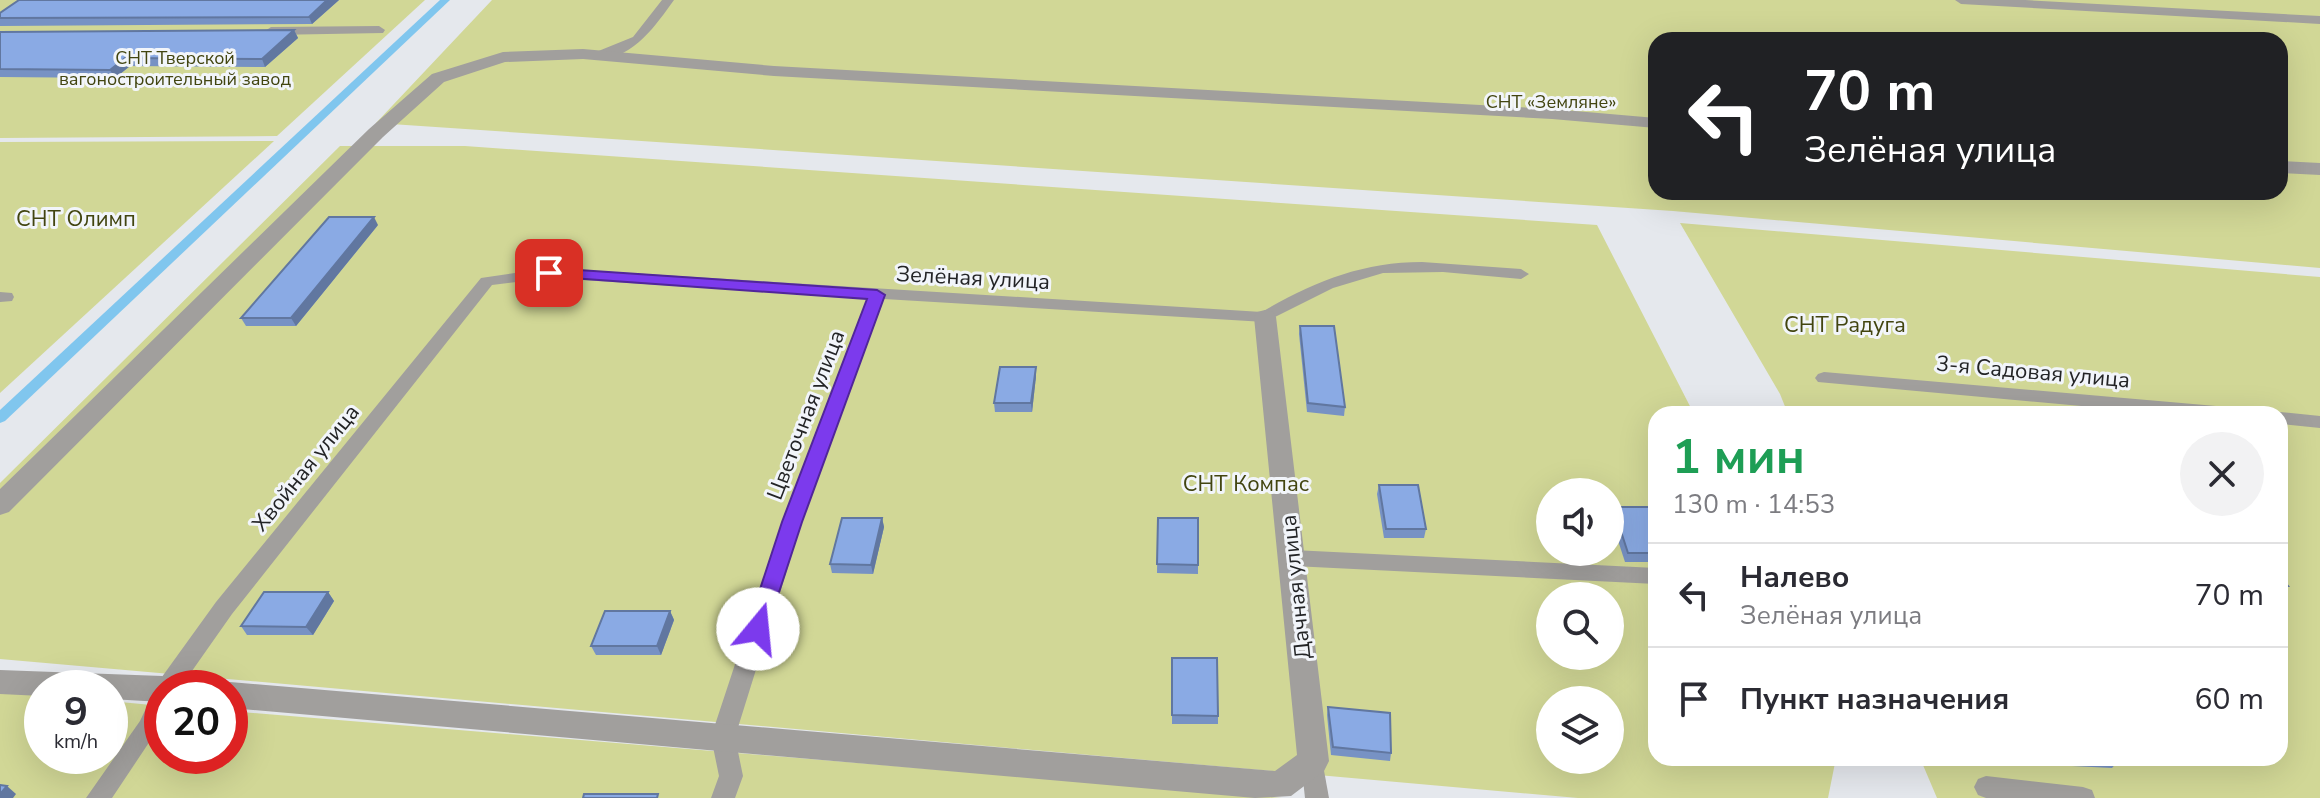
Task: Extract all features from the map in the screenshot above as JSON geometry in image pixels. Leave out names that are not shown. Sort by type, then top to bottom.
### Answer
[{"type":"street","points":[[0,505],[376,133],[438,78],[503,57],[600,55],[774,71],[1552,114],[1648,122]]},
{"type":"street","points":[[2288,167],[2320,169]]},
{"type":"street","name":"Дачная улица","points":[[1265,317],[1313,761]]},
{"type":"street","points":[[0,682],[144,688]]},
{"type":"street","points":[[248,697],[1280,786],[1313,761]]},
{"type":"lane","points":[[600,55],[637,40],[668,0]]},
{"type":"lane","points":[[1961,0],[2320,20]]},
{"type":"lane","points":[[253,31],[379,30]]},
{"type":"lane","points":[[1265,317],[1301,295],[1368,271],[1435,268],[1521,274]]},
{"type":"lane","name":"Зелёная улица","points":[[487,281],[549,273],[1265,317]]},
{"type":"lane","name":"Хвойная улица","points":[[179,670],[224,608],[487,281]]},
{"type":"lane","name":"Цветочная улица","points":[[723,737],[792,522],[877,295]]},
{"type":"lane","name":"3-я Садовая улица","points":[[1824,378],[2147,406]]},
{"type":"lane","points":[[2288,419],[2320,422]]},
{"type":"lane","points":[[1293,558],[1648,576]]},
{"type":"lane","points":[[98,798],[144,734]]},
{"type":"lane","points":[[723,737],[731,776],[723,798]]},
{"type":"lane","points":[[1313,761],[1317,798]]},
{"type":"lane","points":[[1986,787],[2083,798]]},
{"type":"green space","name":"СНТ Тверской вагоностроительный завод","points":[[0,0],[425,0],[277,136],[0,138]]},
{"type":"green space","name":"СНТ «Земляне»","points":[[492,0],[2320,0],[2320,268],[1673,211],[376,123]]},
{"type":"green space","name":"СНТ Олимп","points":[[274,141],[0,393],[0,142]]},
{"type":"green space","name":"СНТ Компас","points":[[340,146],[465,146],[1597,225],[1690,406],[1648,406],[1648,766],[1834,766],[1828,798],[1578,798],[248,681],[248,670],[125,670],[0,659],[0,483]]},
{"type":"green space","name":"СНТ Радуга","points":[[1680,223],[2320,277],[2320,798],[1937,798],[1923,766],[2288,766],[2288,406],[1785,406]]},
{"type":"green space","points":[[0,692],[24,694],[24,774],[128,774],[128,703],[144,704],[144,774],[248,774],[248,712],[1282,798],[0,798]]},
{"type":"building","points":[[19,0],[327,0],[309,17],[0,18],[0,13]]},
{"type":"building","points":[[294,30],[262,59],[125,58],[110,70],[0,69],[0,32]]},
{"type":"building","points":[[329,217],[374,217],[291,318],[241,318]]},
{"type":"building","points":[[1300,326],[1334,326],[1345,407],[1308,403]]},
{"type":"building","points":[[1000,367],[1036,367],[1031,403],[994,403]]},
{"type":"building","points":[[1379,485],[1418,485],[1426,529],[1386,529]]},
{"type":"building","points":[[1624,507],[1648,507],[1648,553],[1628,553],[1624,541]]},
{"type":"building","points":[[842,518],[882,518],[871,565],[830,564]]},
{"type":"building","points":[[1158,518],[1198,518],[1198,565],[1157,564]]},
{"type":"building","points":[[264,592],[328,592],[306,627],[241,626]]},
{"type":"building","points":[[605,611],[670,611],[657,646],[591,646]]},
{"type":"building","points":[[1172,658],[1217,658],[1218,716],[1172,715]]},
{"type":"building","points":[[1328,707],[1390,713],[1391,753],[1333,747]]},
{"type":"building","points":[[584,794],[658,794],[657,798],[583,798]]},
{"type":"waterway","points":[[0,418],[445,0]]},
{"type":"route","points":[[549,273],[877,295],[792,522],[758,629]]}]
